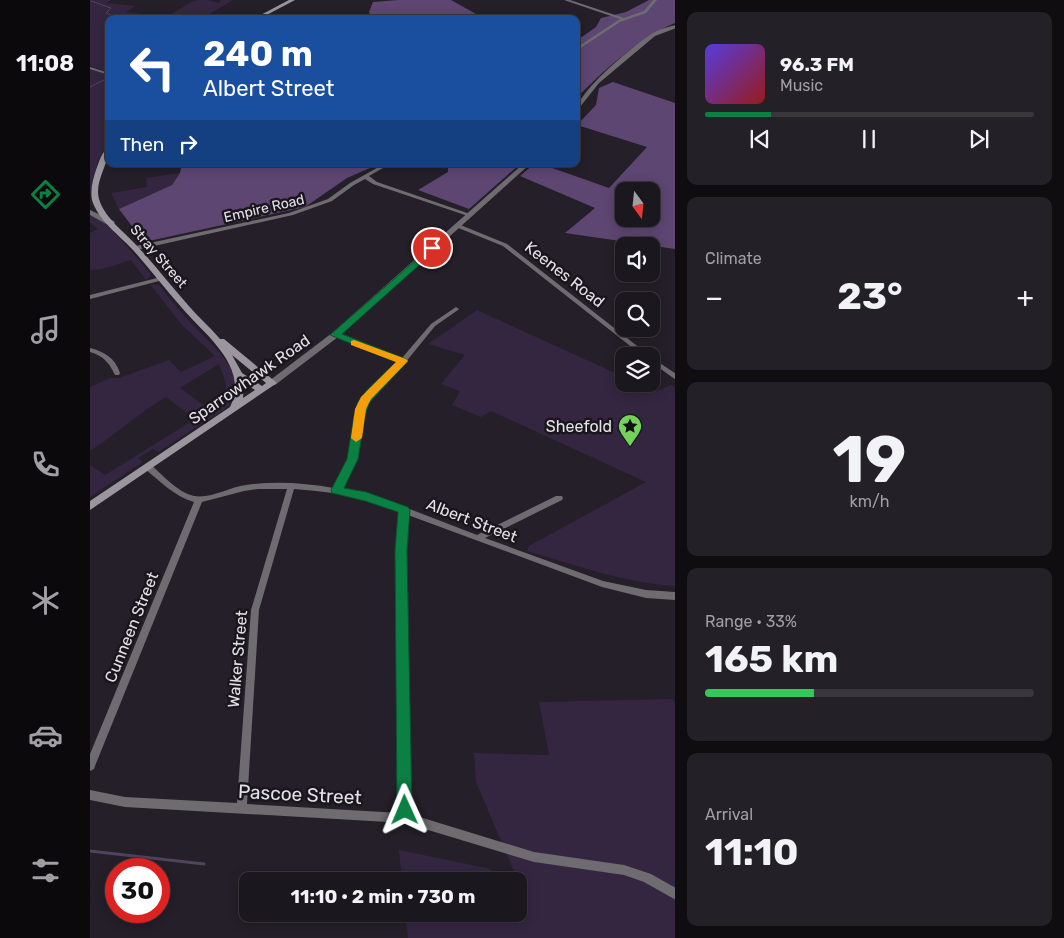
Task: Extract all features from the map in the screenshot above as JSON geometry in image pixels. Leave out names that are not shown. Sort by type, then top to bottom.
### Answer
[{"type":"main road","points":[[263,15],[291,1]]},
{"type":"main road","points":[[93,198],[99,172],[105,158]]},
{"type":"main road","name":"Stray Street","points":[[93,198],[112,223],[205,328],[227,355],[238,375]]},
{"type":"main road","name":"Stray Street","points":[[205,328],[272,383]]},
{"type":"main road","points":[[238,375],[262,390]]},
{"type":"main road","points":[[234,408],[240,392],[238,375]]},
{"type":"main road","name":"Sparrowhawk Road","points":[[90,506],[272,383]]},
{"type":"street","points":[[188,0],[193,1]]},
{"type":"street","points":[[566,0],[623,19]]},
{"type":"street","points":[[580,47],[608,27],[623,19],[645,12],[656,0]]},
{"type":"street","points":[[580,105],[597,82],[654,35],[675,26]]},
{"type":"street","points":[[90,68],[105,73]]},
{"type":"street","name":"Empire Road","points":[[136,248],[291,214],[314,207],[330,200],[381,167]]},
{"type":"street","name":"Sparrowhawk Road","points":[[272,383],[335,335],[524,167]]},
{"type":"street","points":[[365,176],[375,183],[470,215]]},
{"type":"street","points":[[90,212],[112,223]]},
{"type":"street","name":"Keenes Road","points":[[458,226],[505,245],[635,347]]},
{"type":"street","points":[[90,297],[161,279]]},
{"type":"street","points":[[336,490],[353,459],[359,416],[364,402],[371,392],[403,361],[433,326],[456,309]]},
{"type":"street","points":[[335,335],[403,361]]},
{"type":"street","points":[[90,350],[102,354],[111,360],[117,373]]},
{"type":"street","points":[[660,367],[675,378]]},
{"type":"street","points":[[148,467],[184,494],[199,499]]},
{"type":"street","name":"Albert Street","points":[[199,499],[243,488],[291,487],[336,490],[366,497],[404,510],[551,567],[609,586],[646,594],[675,596]]},
{"type":"street","name":"Walker Street","points":[[242,808],[254,610],[291,487]]},
{"type":"street","points":[[477,538],[559,498]]},
{"type":"street","name":"Cunneen Street","points":[[90,766],[199,499]]},
{"type":"street","points":[[404,510],[401,551],[405,818]]},
{"type":"street","name":"Pascoe Street","points":[[90,795],[125,802],[405,818],[534,857],[624,870],[647,878],[675,895]]},
{"type":"shaded area","points":[[90,0],[111,0],[106,3],[135,6],[126,12],[149,15],[105,15],[105,71],[90,66]]},
{"type":"shaded area","points":[[198,0],[218,3],[221,0],[233,0],[208,15],[170,15],[191,2]]},
{"type":"shaded area","points":[[451,0],[478,15],[370,15],[369,12],[373,2]]},
{"type":"shaded area","points":[[649,0],[675,0],[675,23],[635,46],[580,95],[580,38],[596,27],[601,18],[626,12]]},
{"type":"shaded area","points":[[90,69],[105,74],[105,150],[98,161],[90,194]]},
{"type":"shaded area","points":[[613,82],[675,103],[675,249],[660,247],[660,237],[615,237],[615,240],[565,233],[595,208],[520,176],[530,167],[550,167],[609,188],[647,147],[580,126],[580,122],[596,105],[599,88]]},
{"type":"shaded area","points":[[181,167],[372,167],[347,178],[305,207],[144,242],[119,209],[172,185],[180,173]]},
{"type":"shaded area","points":[[448,167],[517,167],[469,209],[418,190],[448,172]]},
{"type":"shaded area","points":[[180,173],[172,185],[119,209],[111,193],[147,187],[146,178]]},
{"type":"shaded area","points":[[90,214],[109,226],[151,274],[149,278],[146,280],[131,260],[102,269],[90,270],[90,233],[98,229],[90,223]]},
{"type":"shaded area","points":[[150,284],[159,285],[226,362],[233,373],[236,385],[234,397],[226,408],[158,452],[153,449],[138,458],[143,462],[90,497],[90,465],[105,475],[195,419],[166,397],[90,451],[90,387],[110,378],[119,378],[169,360],[181,372],[215,356],[181,324]],"holes":[[[219,364],[226,384],[226,397],[209,409],[180,388]]]},
{"type":"shaded area","points":[[477,310],[615,373],[615,392],[660,392],[660,390],[671,385],[675,387],[675,586],[619,577],[527,551],[529,546],[646,482],[491,411],[481,417],[452,405],[460,391],[441,384],[465,355],[428,344]]},
{"type":"shaded area","points":[[672,699],[675,702],[675,938],[408,938],[406,922],[527,922],[527,872],[514,872],[476,782],[474,753],[549,755],[539,702]]},
{"type":"shaded area","points":[[399,850],[487,868],[493,872],[401,872]]},
{"type":"waterway","points":[[91,1],[111,8],[106,13],[111,15]]},
{"type":"waterway","points":[[90,87],[105,80]]},
{"type":"waterway","points":[[90,851],[204,864]]},
{"type":"slow traffic","points":[[354,343],[403,361],[366,397],[359,416],[356,438]]},
{"type":"place","name":"Sheefold","points":[[630,447]]},
{"type":"route","points":[[405,810],[401,551],[404,510],[366,497],[336,490],[353,459],[359,416],[366,397],[403,361],[335,335],[432,248]]}]
